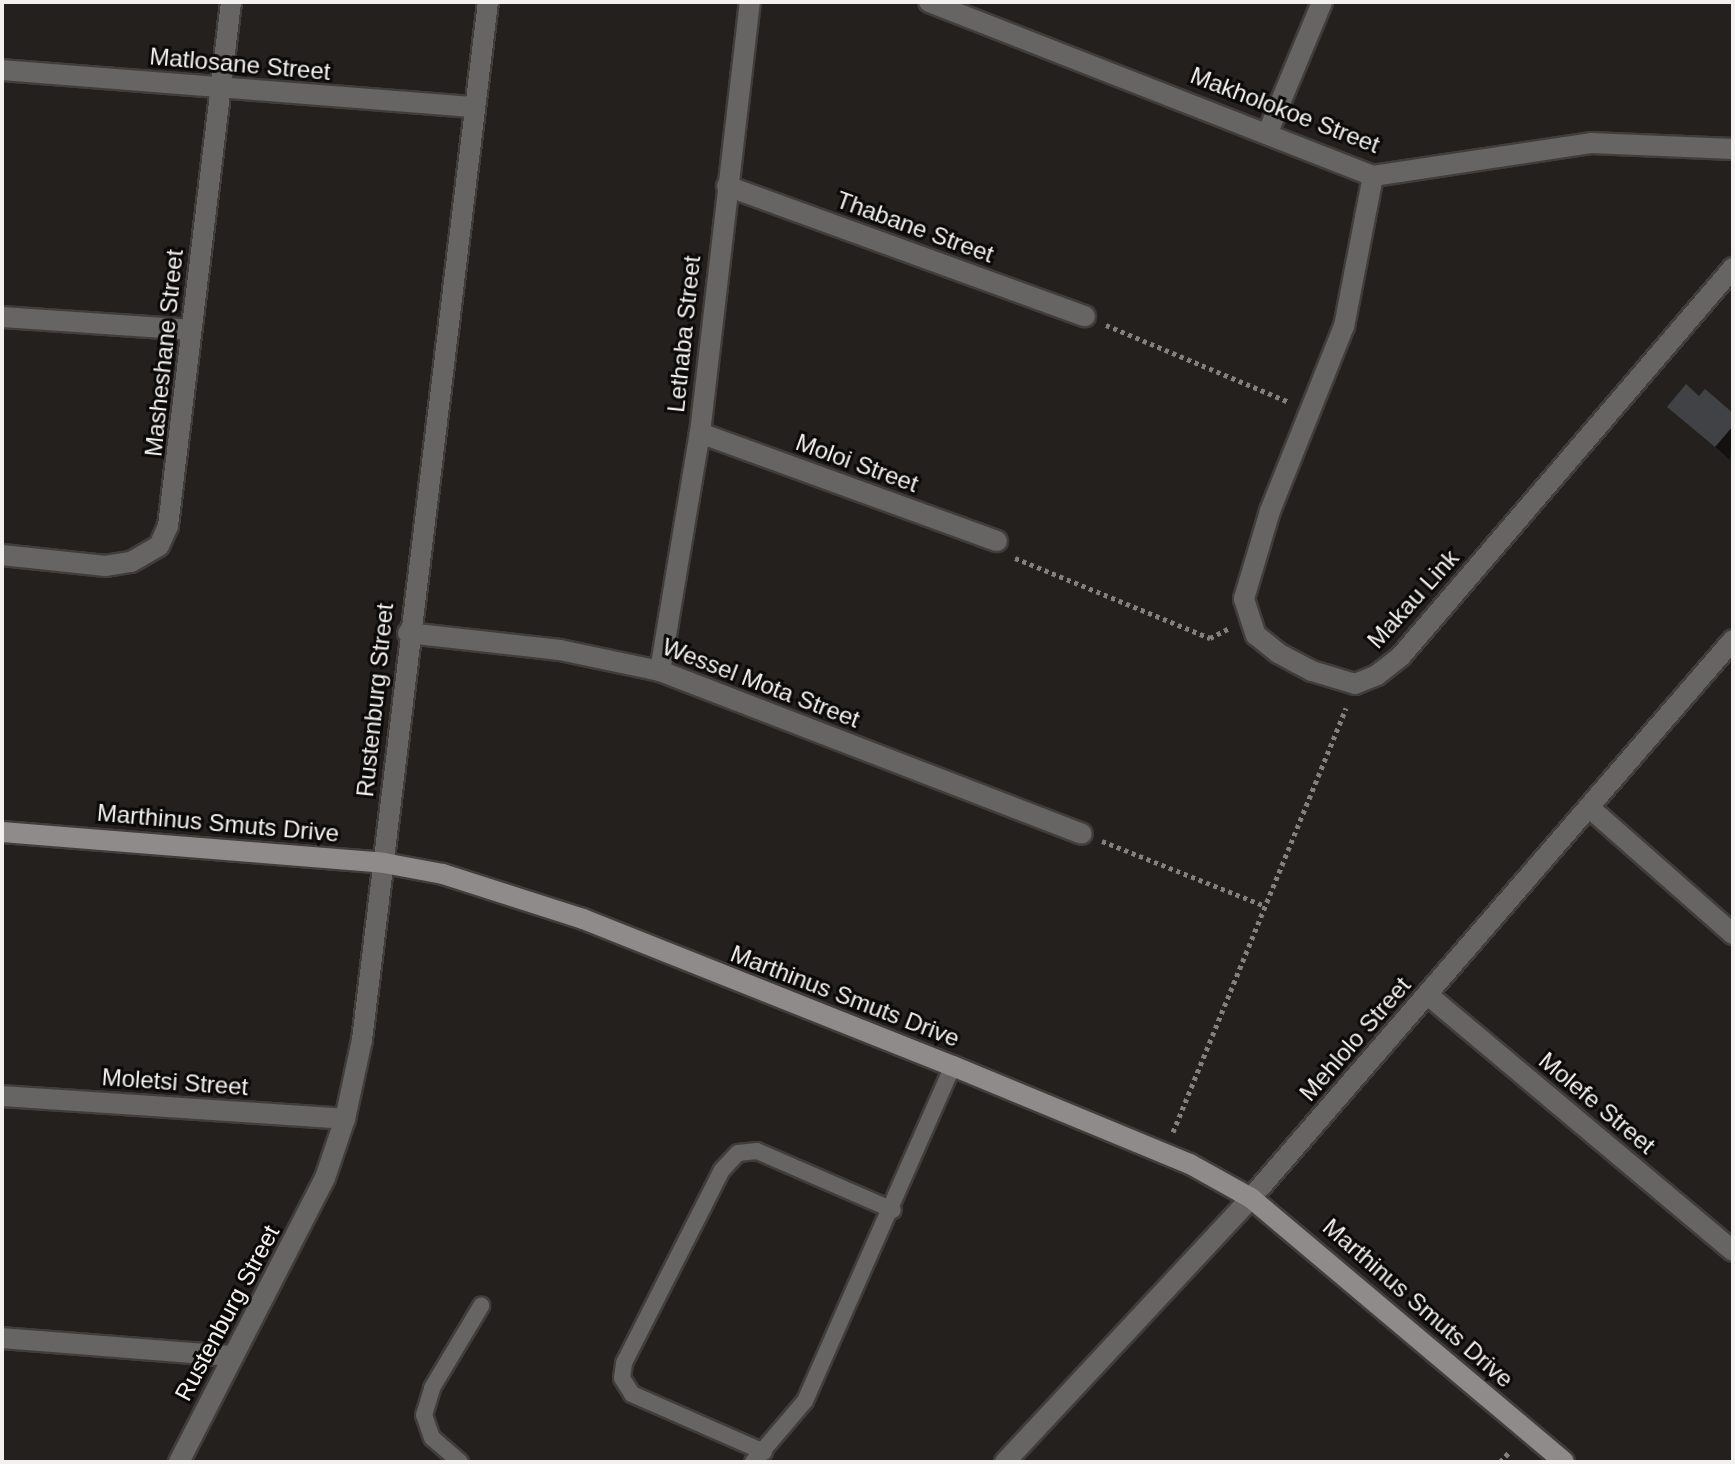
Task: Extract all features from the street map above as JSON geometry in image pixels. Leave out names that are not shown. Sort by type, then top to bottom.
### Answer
[{"type":"street","name":"Masheshane Street","points":[[2,555],[105,566],[131,562],[159,546],[175,491],[191,330],[231,2]]},
{"type":"street","name":"Rustenburg Street","points":[[179,1462],[325,1178],[345,1119],[362,1040],[408,633],[488,2]]},
{"type":"street","name":"Lethaba Street","points":[[660,671],[700,433],[750,2]]},
{"type":"street","name":"Makholokoe Street","points":[[929,2],[1268,132],[1373,176],[1591,143],[1733,149]]},
{"type":"street","points":[[1268,132],[1322,2]]},
{"type":"street","name":"Matlosane Street","points":[[2,70],[475,107]]},
{"type":"street","points":[[1355,684],[1312,671],[1278,653],[1256,635],[1248,619],[1244,599],[1250,568],[1312,412],[1353,294],[1373,176]]},
{"type":"street","name":"Thabane Street","points":[[727,186],[1085,316]]},
{"type":"street","name":"Makau Link","points":[[1355,684],[1377,675],[1401,656],[1733,268]]},
{"type":"street","points":[[2,317],[191,330]]},
{"type":"street","name":"Moloi Street","points":[[700,433],[997,541]]},
{"type":"street","name":"Wessel Mota Street","points":[[408,633],[560,650],[660,671],[1082,834]]},
{"type":"street","name":"Mehlolo Street","points":[[1005,1462],[1251,1198],[1733,640]]},
{"type":"street","points":[[1590,808],[1733,934]]},
{"type":"street","name":"Marthinus Smuts Drive","points":[[2,832],[384,863],[443,874],[583,919],[953,1066],[1164,1154],[1251,1198],[1564,1462]]},
{"type":"street","name":"Molefe Street","points":[[1428,995],[1733,1251]]},
{"type":"street","name":"Moletsi Street","points":[[2,1096],[345,1119]]},
{"type":"street","points":[[2,1338],[233,1356]]},
{"type":"lane","points":[[893,1210],[757,1151],[738,1153],[722,1170],[624,1363],[622,1378],[632,1394],[759,1457],[805,1401],[893,1210],[953,1066]]},
{"type":"lane","points":[[460,1462],[432,1438],[424,1415],[432,1388],[481,1306]]},
{"type":"path","points":[[1085,316],[1312,412]]},
{"type":"path","points":[[997,541],[1023,566],[1210,638],[1248,619]]},
{"type":"path","points":[[1164,1154],[1355,684]]},
{"type":"path","points":[[1082,834],[1265,906]]},
{"type":"building","points":[[1686,384],[1699,396],[1705,389],[1733,413],[1733,426],[1715,447],[1667,407]]}]
